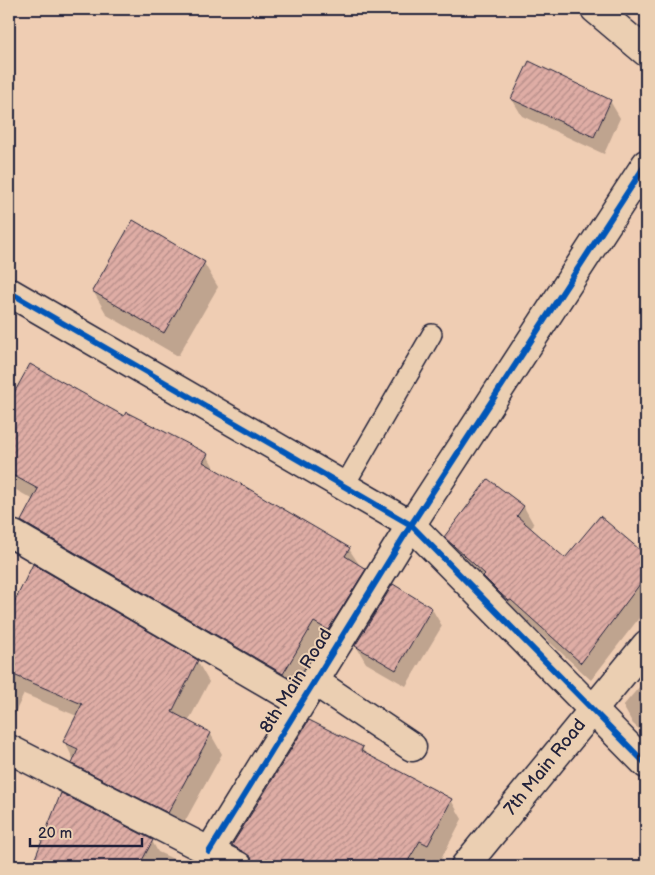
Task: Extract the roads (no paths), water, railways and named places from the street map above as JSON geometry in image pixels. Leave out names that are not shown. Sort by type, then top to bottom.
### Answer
[{"type":"street","points":[[594,9],[646,52]]},
{"type":"street","name":"8th Main Road","points":[[208,852],[411,526],[646,164]]},
{"type":"street","points":[[9,292],[411,526],[646,764]]},
{"type":"street","points":[[14,535],[412,747]]},
{"type":"street","name":"7th Main Road","points":[[465,866],[592,708],[646,645]]},
{"type":"street","points":[[9,749],[238,866]]},
{"type":"lane","points":[[344,486],[432,334]]}]
